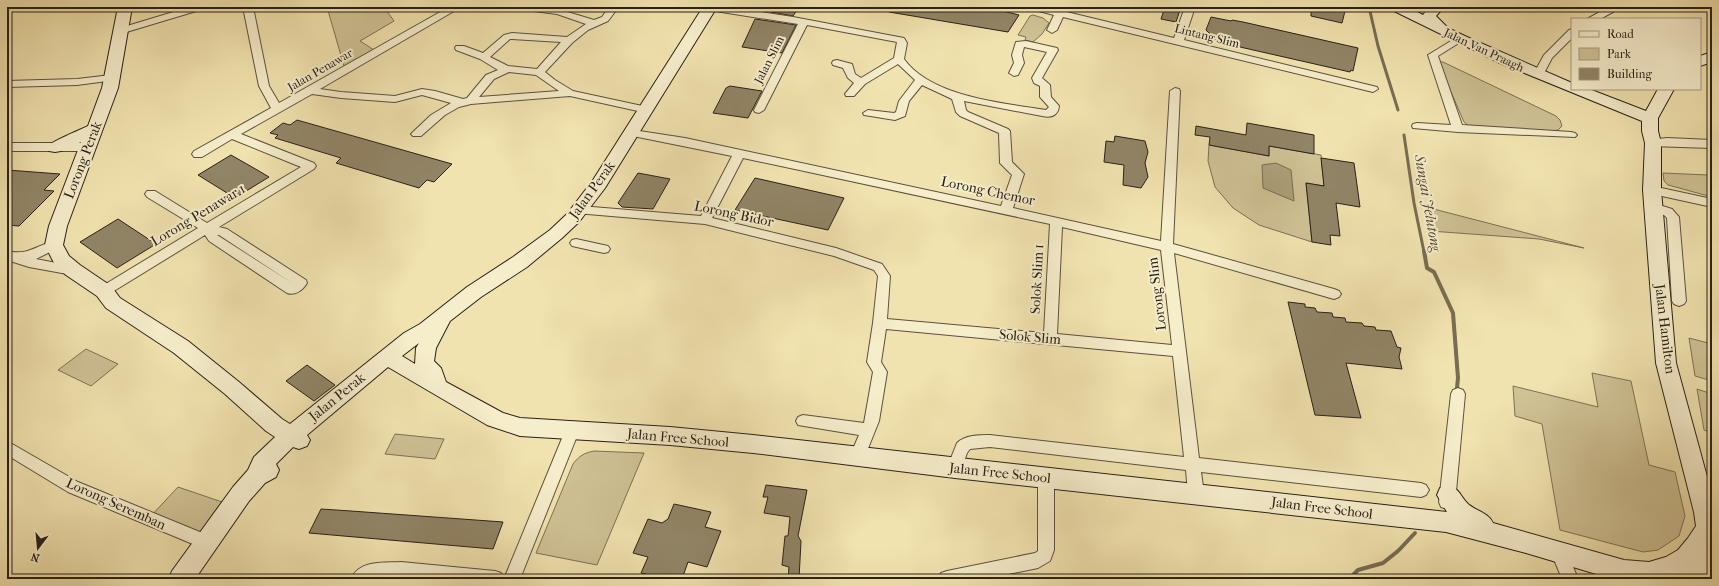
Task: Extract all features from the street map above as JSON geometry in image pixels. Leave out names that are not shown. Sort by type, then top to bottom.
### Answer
[{"type":"main road","name":"Lorong Perak","points":[[54,245],[58,226],[110,88],[125,7]]},
{"type":"main road","name":"Jalan Perak","points":[[295,438],[317,413],[391,359],[419,343],[427,329],[474,292],[511,268],[544,243],[580,210],[633,132],[710,7]]},
{"type":"main road","name":"Jalan Van Praagh","points":[[1397,7],[1459,39],[1538,75],[1571,87]]},
{"type":"main road","points":[[1404,7],[1416,10],[1433,7]]},
{"type":"main road","points":[[1437,7],[1429,16],[1430,19],[1445,32]]},
{"type":"main road","points":[[1701,62],[1712,56]]},
{"type":"main road","name":"Jalan Van Praagh","points":[[1578,90],[1650,118]]},
{"type":"main road","points":[[1650,118],[1665,90]]},
{"type":"main road","name":"Jalan Hamilton","points":[[1677,90],[1668,106],[1657,137],[1653,198],[1666,363],[1708,521],[1708,549],[1700,574]]},
{"type":"main road","name":"Jalan Hamilton","points":[[1650,118],[1650,131],[1657,137]]},
{"type":"main road","points":[[56,147],[96,128]]},
{"type":"main road","points":[[54,245],[62,260],[73,270],[104,291],[123,297],[175,331],[284,419],[290,421],[301,420],[317,413]]},
{"type":"main road","points":[[104,291],[113,303],[181,348],[232,388],[274,425],[295,438]]},
{"type":"main road","points":[[438,386],[434,374],[426,367],[424,353],[444,316]]},
{"type":"main road","name":"Jalan Perak","points":[[181,579],[241,494],[257,476],[262,464],[295,438],[318,423],[391,359]]},
{"type":"main road","name":"Jalan Free School","points":[[391,359],[510,425],[572,431],[670,436],[1446,522],[1499,535],[1636,575],[1700,574]]},
{"type":"main road","points":[[1448,494],[1460,511],[1499,535]]},
{"type":"main road","points":[[1636,575],[1674,566],[1688,557],[1697,547],[1708,521]]},
{"type":"street","points":[[120,31],[200,7]]},
{"type":"street","points":[[248,7],[264,86],[278,110]]},
{"type":"street","name":"Jalan Penawar","points":[[198,154],[278,110],[310,90],[456,7]]},
{"type":"street","points":[[526,7],[541,8],[593,23]]},
{"type":"street","points":[[539,72],[582,28],[605,19],[612,9],[608,7]]},
{"type":"street","name":"Jalan Perak","points":[[710,7],[901,40],[902,43],[899,59]]},
{"type":"street","name":"Lintang Slim","points":[[1034,7],[1373,89]]},
{"type":"street","points":[[1178,42],[1190,7]]},
{"type":"street","points":[[1418,18],[1433,7]]},
{"type":"street","points":[[1594,18],[1613,7]]},
{"type":"street","points":[[1052,30],[1060,13]]},
{"type":"street","name":"Jalan Slim","points":[[759,110],[803,23]]},
{"type":"street","points":[[1538,75],[1548,57],[1571,33]]},
{"type":"street","points":[[484,57],[507,37],[512,36],[569,40]]},
{"type":"street","points":[[1458,129],[1433,55],[1459,39]]},
{"type":"street","points":[[850,94],[861,82],[875,76],[899,59],[907,70],[921,79],[957,97],[1048,114],[1053,111],[1054,106],[1043,94],[1045,85],[1038,81],[1037,78],[1053,50],[1020,44],[1017,55],[1019,63],[1014,73]]},
{"type":"street","points":[[460,48],[484,57],[500,68],[539,72],[551,82],[570,93]]},
{"type":"street","points":[[837,63],[848,66],[850,75],[857,81],[861,82]]},
{"type":"street","points":[[471,100],[490,77],[507,69]]},
{"type":"street","points":[[7,84],[77,82],[111,78]]},
{"type":"street","points":[[868,113],[896,118],[901,114],[904,100],[921,79]]},
{"type":"street","points":[[310,90],[341,95],[395,99],[422,92],[431,93],[460,102]]},
{"type":"street","name":"Lorong Slim","points":[[1175,91],[1167,247],[1196,494]]},
{"type":"street","points":[[417,134],[431,119],[460,102],[471,100],[570,93],[647,110]]},
{"type":"street","points":[[957,97],[961,112],[1004,131],[1006,163],[1018,174],[1006,210]]},
{"type":"street","points":[[1417,126],[1571,135]]},
{"type":"street","name":"Lorong Chemor","points":[[633,132],[1056,221],[1167,247],[1334,294]]},
{"type":"street","name":"Lorong Penawar 1","points":[[104,291],[310,166],[232,135]]},
{"type":"street","points":[[1657,137],[1680,142],[1712,144]]},
{"type":"street","points":[[7,147],[89,147]]},
{"type":"street","points":[[705,220],[739,154]]},
{"type":"street","points":[[151,194],[207,228],[223,232],[301,283],[292,290],[213,238],[207,228]]},
{"type":"street","points":[[1653,198],[1712,203]]},
{"type":"street","points":[[1653,198],[1673,217],[1679,301]]},
{"type":"street","name":"Lorong Bidor","points":[[580,210],[705,220],[836,252],[878,267],[884,276],[880,323]]},
{"type":"street","name":"Solok Slim 1","points":[[1050,339],[1056,221]]},
{"type":"street","points":[[576,243],[604,249]]},
{"type":"street","points":[[10,255],[29,256],[37,254],[54,245]]},
{"type":"street","points":[[10,255],[29,262],[73,270]]},
{"type":"street","points":[[858,456],[872,421],[880,378],[880,372],[874,362],[880,323]]},
{"type":"street","name":"Solok Slim","points":[[880,323],[1180,351]]},
{"type":"street","points":[[1446,522],[1458,394]]},
{"type":"street","points":[[803,421],[868,430]]},
{"type":"street","points":[[512,579],[572,431]]},
{"type":"street","points":[[955,468],[958,454],[963,446],[968,442],[990,441],[1421,490]]},
{"type":"street","name":"Lorong Seremban","points":[[7,447],[73,487],[206,542]]},
{"type":"street","points":[[947,579],[1038,560],[1044,556],[1046,550],[1046,478]]},
{"type":"street","points":[[1559,552],[1570,579]]},
{"type":"street","points":[[359,579],[370,571],[401,570],[495,579]]},
{"type":"green space","points":[[327,7],[384,7],[394,21],[360,41],[374,50],[344,66]]},
{"type":"green space","points":[[1033,15],[1043,18],[1049,23],[1042,34],[1033,42],[1025,40],[1026,37],[1018,35],[1030,16]]},
{"type":"green space","points":[[1438,62],[1443,62],[1556,116],[1560,120],[1562,126],[1558,130],[1552,131],[1469,126],[1464,122]]},
{"type":"green space","points":[[1209,145],[1269,156],[1269,146],[1321,155],[1324,186],[1306,183],[1312,242],[1259,225],[1233,208],[1215,187],[1208,161]]},
{"type":"green space","points":[[1663,173],[1708,175],[1712,183],[1712,197],[1668,185],[1664,181]]},
{"type":"green space","points":[[1426,207],[1584,248],[1539,239],[1430,231]]},
{"type":"green space","points":[[1689,338],[1712,344],[1712,381],[1695,376]]},
{"type":"green space","points":[[86,349],[118,364],[91,386],[58,370]]},
{"type":"green space","points":[[1592,373],[1631,381],[1649,465],[1675,472],[1685,516],[1679,536],[1658,550],[1643,552],[1560,530],[1542,424],[1515,416],[1513,386],[1598,407]]},
{"type":"green space","points":[[1697,389],[1712,394],[1712,433],[1704,430]]},
{"type":"green space","points":[[395,434],[444,439],[435,459],[385,454]]},
{"type":"green space","points":[[594,451],[644,453],[597,565],[536,553],[573,464],[582,455]]},
{"type":"green space","points":[[178,487],[225,503],[199,534],[150,517]]},
{"type":"shaded area","points":[[1276,163],[1291,170],[1294,201],[1263,188],[1262,165]]},
{"type":"building","points":[[761,7],[799,7],[793,16],[760,10]]},
{"type":"building","points":[[890,7],[987,7],[1019,15],[1008,32],[889,12]]},
{"type":"building","points":[[1165,7],[1181,7],[1176,22],[1161,19]]},
{"type":"building","points":[[1311,7],[1346,7],[1342,23],[1311,16]]},
{"type":"building","points":[[1211,17],[1243,22],[1358,48],[1353,71],[1351,70],[1350,72],[1218,42],[1206,30]]},
{"type":"building","points":[[755,19],[796,25],[782,53],[742,47]]},
{"type":"building","points":[[730,86],[762,91],[748,118],[713,113],[726,88]]},
{"type":"building","points":[[297,120],[452,164],[434,182],[427,180],[419,188],[336,163],[341,158],[275,138],[278,135],[270,133],[283,123],[290,125]]},
{"type":"building","points":[[1247,123],[1314,135],[1314,154],[1269,146],[1269,156],[1209,145],[1210,137],[1195,135],[1196,126],[1246,135]]},
{"type":"building","points":[[1115,136],[1145,141],[1148,152],[1145,163],[1148,177],[1141,188],[1123,185],[1124,165],[1104,162],[1106,141],[1114,142]]},
{"type":"building","points":[[231,155],[269,177],[235,198],[198,175]]},
{"type":"building","points":[[1321,158],[1354,163],[1360,207],[1336,203],[1340,236],[1330,235],[1331,245],[1312,242],[1306,183],[1324,186]]},
{"type":"building","points":[[7,170],[60,174],[44,190],[54,191],[19,226],[7,225]]},
{"type":"building","points":[[638,173],[670,179],[653,209],[622,207],[618,203]]},
{"type":"building","points":[[755,178],[844,198],[828,230],[735,210]]},
{"type":"building","points":[[118,219],[156,244],[117,268],[80,242]]},
{"type":"building","points":[[1288,302],[1305,304],[1305,307],[1315,308],[1317,312],[1332,313],[1333,317],[1345,318],[1346,322],[1362,323],[1364,326],[1375,327],[1376,330],[1391,331],[1397,347],[1401,348],[1399,357],[1402,369],[1346,363],[1361,418],[1315,415]]},
{"type":"building","points":[[307,365],[335,385],[314,401],[286,381]]},
{"type":"building","points":[[766,485],[807,490],[798,536],[801,541],[799,579],[788,579],[789,567],[782,565],[785,536],[788,536],[790,517],[764,513],[768,497],[763,497]]},
{"type":"building","points":[[674,504],[711,512],[705,527],[721,531],[707,567],[688,562],[682,579],[667,579],[641,573],[648,557],[633,553],[648,519],[662,523],[668,519]]},
{"type":"building","points":[[321,509],[503,522],[493,549],[309,533]]},
{"type":"waterway","name":"Sungai Jelutong","points":[[1369,7],[1378,46],[1398,110]]},
{"type":"waterway","name":"Sungai Jelutong","points":[[1404,135],[1414,203],[1424,252]]},
{"type":"waterway","name":"Sungai Jelutong","points":[[1424,251],[1427,268],[1434,272],[1453,313],[1458,378],[1457,388]]},
{"type":"waterway","name":"Sungai Jelutong","points":[[1349,579],[1358,570],[1383,563],[1398,551],[1415,533]]}]
